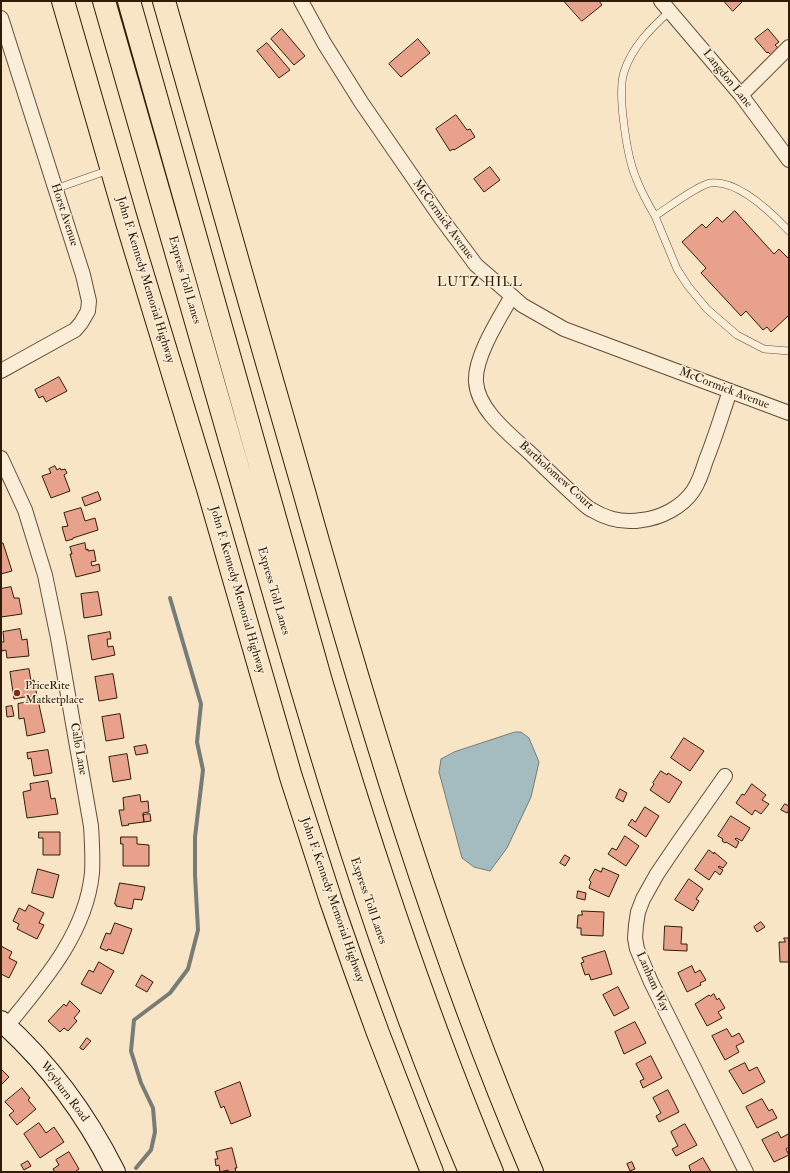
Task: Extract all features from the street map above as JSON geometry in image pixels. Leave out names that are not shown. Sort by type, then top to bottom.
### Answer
[{"type":"highway","name":"John F. Kennedy Memorial Highway","points":[[63,1],[303,814],[331,901],[378,1033],[432,1172]]},
{"type":"highway","name":"Express Toll Lanes","points":[[104,1],[293,662],[353,858],[392,973],[470,1172]]},
{"type":"highway","name":"Express Toll Lanes","points":[[129,1],[321,681],[354,792],[413,968],[492,1172]]},
{"type":"highway","points":[[164,1],[320,548],[380,750],[419,874],[464,1003],[532,1172]]},
{"type":"street","name":"McCormick Avenue","points":[[301,1],[324,43],[361,102],[441,218],[476,265],[522,305],[564,328],[789,413]]},
{"type":"street","name":"Langdon Lane","points":[[665,6],[741,95],[789,160]]},
{"type":"street","name":"Horst Avenue","points":[[1,18],[83,275],[89,301],[88,311],[81,324],[75,330],[1,371]]},
{"type":"street","points":[[741,95],[789,47]]},
{"type":"street","name":"Bartholomew Court","points":[[512,296],[493,330],[478,366],[476,382],[481,400],[500,425],[572,494],[591,509],[603,516],[618,520],[637,521],[652,519],[669,512],[682,503],[693,491],[702,472],[730,391]]},
{"type":"street","name":"Callo Lane","points":[[1,458],[24,510],[45,575],[58,638],[88,805],[93,853],[92,874],[87,898],[77,926],[64,952],[46,978],[4,1024]]},
{"type":"street","name":"Lanham Way","points":[[725,776],[674,849],[647,893],[638,912],[635,938],[637,949],[651,982],[746,1172]]},
{"type":"street","name":"Weyburn Road","points":[[4,1024],[39,1059],[72,1102],[97,1138],[115,1172]]},
{"type":"lane","points":[[665,6],[653,27],[631,57],[624,73],[622,95],[624,119],[628,149],[636,177],[655,216],[677,269],[688,286],[707,309],[737,335],[764,349],[789,351]]},
{"type":"lane","points":[[55,189],[112,170]]},
{"type":"lane","points":[[655,216],[694,190],[710,183],[726,184],[758,202],[789,231]]},
{"type":"water","points":[[515,732],[521,732],[529,738],[539,762],[531,797],[507,848],[490,871],[474,867],[462,858],[439,772],[441,759],[454,752]]},
{"type":"building","points":[[564,1],[599,1],[602,5],[582,21]]},
{"type":"building","points":[[724,1],[743,1],[733,11]]},
{"type":"building","points":[[282,29],[305,56],[294,65],[271,39]]},
{"type":"building","points":[[768,29],[779,42],[775,45],[780,50],[772,56],[768,52],[767,53],[755,39]]},
{"type":"building","points":[[418,39],[430,53],[401,77],[389,64]]},
{"type":"building","points":[[267,43],[290,70],[279,78],[257,51]]},
{"type":"building","points":[[456,115],[467,130],[470,129],[475,137],[450,151],[436,129]]},
{"type":"building","points":[[490,167],[500,180],[484,192],[474,179]]},
{"type":"building","points":[[735,211],[774,254],[779,249],[789,259],[789,315],[771,332],[767,327],[763,330],[746,311],[741,316],[701,273],[706,268],[682,242],[702,224],[706,228],[717,217],[722,222]]},
{"type":"building","points":[[59,377],[67,391],[46,402],[43,396],[39,398],[35,390]]},
{"type":"building","points":[[55,466],[57,470],[60,468],[61,470],[65,469],[67,473],[64,475],[70,491],[51,498],[42,476],[51,473],[49,469]]},
{"type":"building","points":[[98,492],[101,500],[85,506],[82,498]]},
{"type":"building","points":[[81,508],[85,521],[95,518],[98,530],[66,541],[62,527],[68,526],[64,513]]},
{"type":"building","points":[[1,543],[3,543],[12,571],[1,574]]},
{"type":"building","points":[[85,543],[86,550],[94,550],[96,561],[91,562],[92,566],[99,564],[100,571],[76,577],[70,554],[72,554],[70,547]]},
{"type":"building","points":[[11,587],[14,598],[19,598],[22,614],[1,617],[1,589]]},
{"type":"building","points":[[98,592],[102,615],[84,618],[81,594]]},
{"type":"building","points":[[20,629],[22,640],[27,639],[29,656],[7,658],[6,650],[2,651],[1,645],[1,642],[4,642],[3,632]]},
{"type":"building","points":[[110,632],[111,639],[107,639],[108,647],[113,646],[115,655],[92,660],[88,636]]},
{"type":"building","points":[[29,669],[31,681],[34,680],[37,696],[14,699],[10,672]]},
{"type":"building","points":[[113,674],[117,698],[99,701],[95,677]]},
{"type":"building","points":[[38,700],[45,732],[27,736],[24,718],[19,719],[18,704]]},
{"type":"building","points":[[12,706],[14,716],[7,717],[6,707]]},
{"type":"building","points":[[120,714],[124,738],[106,741],[102,717]]},
{"type":"building","points":[[684,738],[704,751],[690,771],[671,758]]},
{"type":"building","points":[[146,745],[148,753],[136,755],[134,747]]},
{"type":"building","points":[[48,750],[52,773],[34,776],[31,758],[28,759],[27,753]]},
{"type":"building","points":[[127,754],[131,779],[113,782],[109,757]]},
{"type":"building","points":[[661,771],[667,775],[668,773],[682,782],[669,803],[650,790]]},
{"type":"building","points":[[48,781],[51,799],[55,798],[58,814],[27,818],[23,792],[31,790],[30,784]]},
{"type":"building","points":[[752,784],[766,795],[762,800],[769,804],[761,814],[755,810],[752,815],[736,803],[742,794],[744,795]]},
{"type":"building","points":[[620,789],[627,793],[623,802],[616,798]]},
{"type":"building","points":[[140,795],[141,802],[148,801],[149,812],[143,813],[144,822],[122,826],[119,810],[124,810],[123,798]]},
{"type":"building","points":[[785,804],[789,806],[787,813],[781,810]]},
{"type":"building","points":[[645,807],[659,816],[646,837],[628,825],[632,819],[635,822]]},
{"type":"building","points":[[150,814],[151,821],[144,822],[143,815]]},
{"type":"building","points":[[731,816],[750,828],[742,841],[736,838],[735,839],[739,842],[736,848],[722,841],[723,839],[718,836]]},
{"type":"building","points":[[39,832],[60,832],[60,855],[43,855],[43,838],[39,838]]},
{"type":"building","points":[[625,836],[639,846],[626,866],[608,854],[612,848],[616,850]]},
{"type":"building","points":[[121,837],[137,837],[137,844],[149,845],[149,866],[123,866],[123,844],[121,844]]},
{"type":"building","points":[[709,850],[714,854],[714,852],[727,863],[723,868],[718,867],[723,870],[720,875],[715,871],[709,880],[695,870]]},
{"type":"building","points":[[565,855],[570,858],[565,866],[560,863]]},
{"type":"building","points":[[603,868],[619,875],[609,897],[589,888],[591,882],[589,880],[595,869],[601,872]]},
{"type":"building","points":[[38,869],[59,875],[53,898],[32,893]]},
{"type":"building","points":[[689,879],[703,889],[696,899],[699,901],[693,911],[675,900]]},
{"type":"building","points":[[120,883],[145,887],[142,900],[134,899],[132,909],[116,906],[115,904]]},
{"type":"building","points":[[578,891],[586,893],[585,900],[577,898]]},
{"type":"building","points":[[29,905],[44,913],[39,923],[44,925],[37,939],[17,929],[19,924],[13,921],[19,908],[25,911]]},
{"type":"building","points":[[582,911],[604,912],[603,936],[581,935],[581,928],[577,928],[578,915],[582,915]]},
{"type":"building","points":[[761,922],[765,927],[757,932],[754,927]]},
{"type":"building","points":[[115,923],[132,929],[123,954],[100,948],[106,933],[110,934]]},
{"type":"building","points":[[665,926],[682,927],[681,944],[687,944],[687,951],[664,950]]},
{"type":"building","points":[[784,938],[789,938],[789,962],[780,962],[779,942],[785,942]]},
{"type":"building","points":[[1,946],[12,952],[9,958],[17,962],[9,978],[1,974]]},
{"type":"building","points":[[605,951],[612,974],[591,980],[589,974],[585,975],[581,963],[584,962],[582,958]]},
{"type":"building","points":[[99,962],[114,971],[101,994],[81,984],[89,970],[93,972]]},
{"type":"building","points":[[692,966],[695,973],[700,970],[706,980],[700,983],[701,985],[687,992],[678,973]]},
{"type":"building","points":[[142,975],[153,982],[147,992],[136,986]]},
{"type":"building","points":[[618,987],[629,1008],[614,1016],[603,995]]},
{"type":"building","points":[[714,994],[717,1000],[719,998],[725,1008],[718,1012],[722,1018],[707,1026],[695,1004],[709,995]]},
{"type":"building","points":[[70,1001],[80,1011],[74,1018],[77,1021],[68,1031],[64,1028],[60,1032],[48,1021],[64,1004],[66,1006]]},
{"type":"building","points":[[635,1022],[646,1043],[624,1054],[615,1032]]},
{"type":"building","points":[[727,1029],[732,1037],[739,1033],[744,1042],[736,1046],[739,1052],[725,1060],[712,1036]]},
{"type":"building","points":[[87,1038],[91,1041],[83,1050],[80,1048]]},
{"type":"building","points":[[651,1056],[662,1078],[643,1088],[640,1081],[644,1079],[636,1064]]},
{"type":"building","points":[[745,1063],[749,1071],[757,1067],[765,1082],[743,1094],[729,1071]]},
{"type":"building","points":[[1,1069],[9,1077],[1,1085]]},
{"type":"building","points":[[240,1082],[251,1116],[231,1124],[224,1106],[221,1108],[215,1092]]},
{"type":"building","points":[[22,1088],[30,1098],[28,1100],[36,1109],[17,1125],[9,1115],[14,1111],[5,1102]]},
{"type":"building","points":[[668,1090],[679,1112],[659,1122],[656,1116],[661,1113],[653,1098]]},
{"type":"building","points":[[762,1099],[769,1111],[772,1109],[777,1118],[757,1128],[746,1107]]},
{"type":"building","points":[[39,1123],[46,1133],[54,1127],[64,1142],[40,1158],[24,1134]]},
{"type":"building","points":[[685,1124],[697,1145],[676,1156],[672,1149],[678,1146],[671,1132]]},
{"type":"building","points":[[778,1132],[781,1138],[788,1134],[789,1136],[789,1147],[786,1149],[789,1155],[774,1162],[762,1140]]},
{"type":"building","points":[[232,1148],[237,1168],[235,1168],[236,1172],[228,1172],[228,1170],[220,1172],[219,1165],[216,1166],[215,1159],[218,1159],[216,1152]]},
{"type":"building","points":[[69,1152],[79,1169],[76,1171],[77,1172],[55,1172],[53,1169],[59,1165],[56,1160]]},
{"type":"building","points":[[703,1158],[711,1172],[691,1172],[689,1166]]},
{"type":"building","points":[[28,1161],[31,1166],[24,1170],[21,1165]]},
{"type":"building","points":[[632,1162],[635,1169],[630,1171],[627,1164]]},
{"type":"waterway","points":[[136,1168],[151,1150],[155,1132],[153,1108],[141,1083],[131,1051],[134,1020],[170,993],[188,969],[198,930],[195,875],[195,837],[203,770],[197,742],[201,704],[170,598]]},
{"type":"place","name":"PriceRite Matketplace","points":[[17,693]]},
{"type":"district","name":"LUTZ HILL","points":[[480,283]]}]
